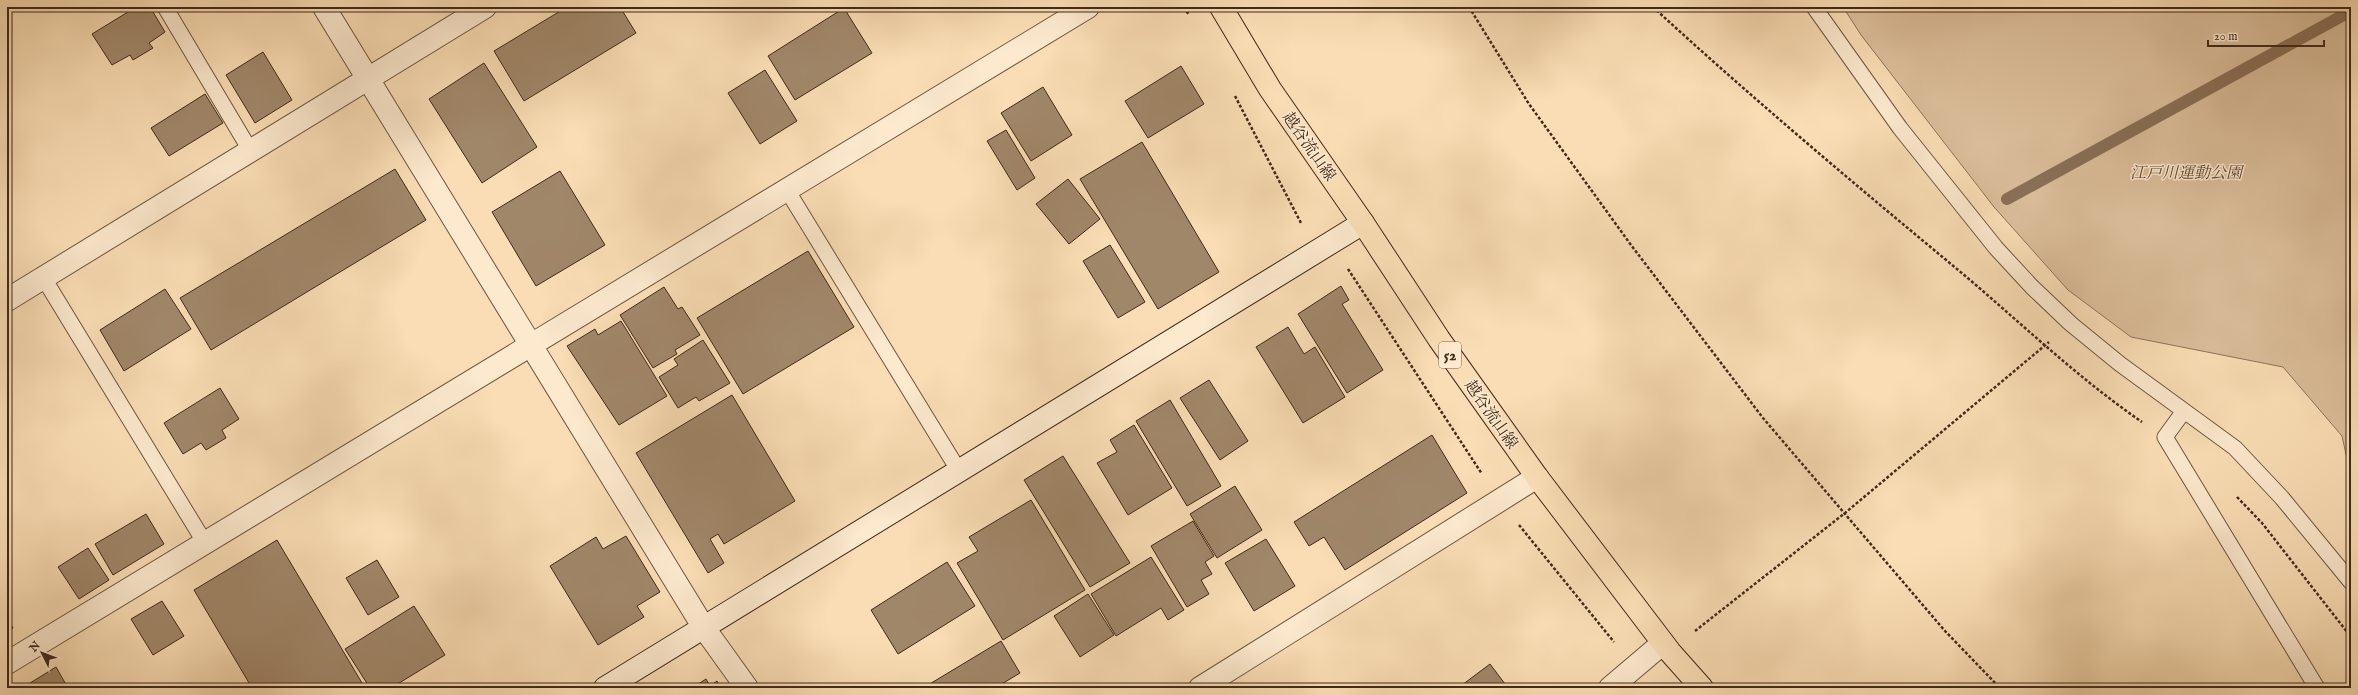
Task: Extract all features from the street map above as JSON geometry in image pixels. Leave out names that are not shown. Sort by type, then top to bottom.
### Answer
[{"type":"main road","name":"越谷流山線","points":[[1221,7],[1270,89],[1363,223],[1439,339],[1537,477],[1666,647],[1702,688]]},
{"type":"street","points":[[324,7],[530,347],[704,628],[747,688]]},
{"type":"street","points":[[7,300],[485,7]]},
{"type":"street","points":[[7,663],[1088,7]]},
{"type":"street","points":[[606,688],[1363,223]]},
{"type":"street","points":[[1200,688],[1537,477]]},
{"type":"street","points":[[1610,688],[1634,668],[1666,647]]},
{"type":"lane","points":[[165,7],[250,150]]},
{"type":"lane","points":[[1814,7],[1900,128],[1996,248],[2071,324],[2120,364],[2235,448],[2282,498],[2351,582]]},
{"type":"lane","points":[[787,190],[959,471]]},
{"type":"lane","points":[[43,277],[205,543]]},
{"type":"lane","points":[[2184,411],[2165,437],[2316,688]]},
{"type":"path","points":[[1184,7],[1191,20]]},
{"type":"path","points":[[1469,7],[1529,104],[1631,246],[1763,418],[1845,512],[1945,631],[2000,688]]},
{"type":"path","points":[[1653,7],[1778,119],[1968,279],[2044,346],[2133,416],[2165,437]]},
{"type":"path","points":[[1232,92],[1330,276],[1346,266],[1500,501],[1634,668]]},
{"type":"path","points":[[1666,647],[1845,512],[2044,346]]},
{"type":"path","points":[[2232,492],[2262,524],[2351,637]]},
{"type":"green space","name":"江戸川運動公園","points":[[1843,7],[2351,7],[2351,477],[2342,436],[2283,367],[2131,337],[2068,290],[1994,207],[1861,35]]},
{"type":"building","points":[[136,7],[150,7],[165,32],[149,43],[153,48],[133,60],[130,55],[112,65],[92,34]]},
{"type":"building","points":[[567,7],[620,7],[636,33],[524,101],[494,51]]},
{"type":"building","points":[[844,8],[872,53],[795,100],[768,56]]},
{"type":"building","points":[[263,52],[292,100],[255,123],[226,75]]},
{"type":"building","points":[[484,63],[537,147],[482,183],[429,99]]},
{"type":"building","points":[[1181,66],[1204,104],[1148,138],[1125,101]]},
{"type":"building","points":[[765,70],[797,121],[760,144],[728,93]]},
{"type":"building","points":[[1043,87],[1072,135],[1031,161],[1001,113]]},
{"type":"building","points":[[205,94],[223,123],[169,156],[151,128]]},
{"type":"building","points":[[1006,130],[1035,178],[1017,190],[987,141]]},
{"type":"building","points":[[1142,142],[1219,272],[1158,309],[1080,179]]},
{"type":"building","points":[[395,169],[426,220],[211,350],[180,298]]},
{"type":"building","points":[[560,171],[605,245],[536,286],[492,212]]},
{"type":"building","points":[[1068,179],[1100,219],[1069,244],[1036,204]]},
{"type":"building","points":[[1110,245],[1145,302],[1118,318],[1083,261]]},
{"type":"building","points":[[808,251],[854,327],[743,394],[697,318]]},
{"type":"building","points":[[1341,286],[1349,300],[1342,304],[1383,370],[1347,393],[1298,314]]},
{"type":"building","points":[[664,287],[678,309],[682,307],[700,335],[675,350],[677,354],[653,368],[620,315]]},
{"type":"building","points":[[165,289],[191,329],[124,371],[100,330]]},
{"type":"building","points":[[621,321],[667,396],[619,425],[567,346],[595,329],[598,335]]},
{"type":"building","points":[[1288,327],[1304,354],[1315,347],[1345,397],[1303,423],[1256,347]]},
{"type":"building","points":[[703,340],[730,383],[699,401],[696,397],[678,408],[659,377],[678,365],[674,359]]},
{"type":"building","points":[[1209,380],[1248,441],[1220,460],[1180,398]]},
{"type":"building","points":[[220,388],[239,419],[222,430],[226,438],[206,450],[201,443],[183,454],[164,423]]},
{"type":"building","points":[[732,395],[795,501],[724,544],[718,534],[710,539],[724,563],[708,573],[636,453]]},
{"type":"building","points":[[1170,400],[1221,486],[1187,506],[1136,421]]},
{"type":"building","points":[[1134,425],[1172,488],[1128,515],[1097,463],[1117,452],[1110,440]]},
{"type":"building","points":[[1432,435],[1467,493],[1345,570],[1324,537],[1309,546],[1294,522]]},
{"type":"building","points":[[1063,456],[1130,563],[1090,587],[1024,480]]},
{"type":"building","points":[[1235,486],[1262,530],[1217,558],[1190,514]]},
{"type":"building","points":[[1031,500],[1085,590],[1003,640],[957,563],[978,551],[969,537]]},
{"type":"building","points":[[146,514],[164,544],[113,575],[95,544]]},
{"type":"building","points":[[1193,521],[1214,556],[1205,562],[1212,574],[1201,580],[1209,594],[1187,607],[1151,546]]},
{"type":"building","points":[[626,536],[660,592],[637,606],[644,617],[598,645],[550,566],[596,537],[603,549]]},
{"type":"building","points":[[1266,539],[1295,586],[1254,611],[1225,563]]},
{"type":"building","points":[[277,540],[365,688],[252,688],[194,590]]},
{"type":"building","points":[[88,548],[109,580],[79,599],[58,567]]},
{"type":"building","points":[[1151,557],[1184,610],[1168,620],[1161,608],[1116,636],[1091,594]]},
{"type":"building","points":[[377,560],[399,597],[368,615],[346,578]]},
{"type":"building","points":[[947,562],[975,606],[898,654],[871,610]]},
{"type":"building","points":[[1088,594],[1114,635],[1080,657],[1054,616]]},
{"type":"building","points":[[162,601],[184,636],[153,655],[131,619]]},
{"type":"building","points":[[414,606],[445,655],[391,688],[370,688],[345,649]]},
{"type":"building","points":[[7,618],[13,628],[7,632]]},
{"type":"building","points":[[1001,641],[1020,673],[995,688],[923,688]]},
{"type":"building","points":[[1490,664],[1508,688],[1458,688]]},
{"type":"building","points":[[56,667],[68,688],[22,688]]},
{"type":"building","points":[[706,679],[710,686],[717,681],[721,688],[692,688]]},
{"type":"waterway","points":[[2007,199],[2351,11]]}]
